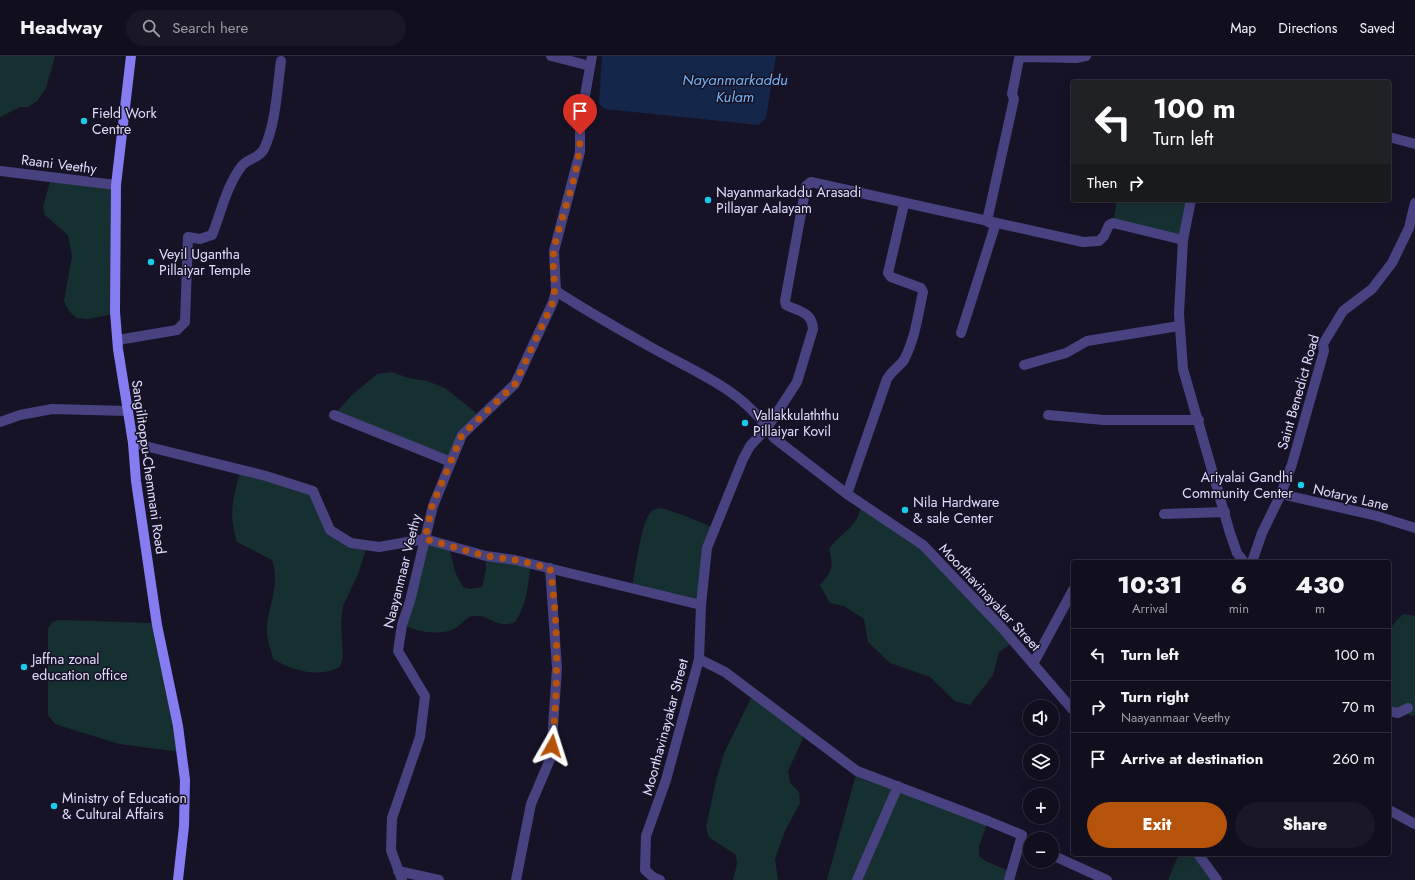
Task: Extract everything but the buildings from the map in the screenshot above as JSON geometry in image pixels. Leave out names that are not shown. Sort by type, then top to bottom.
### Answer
[{"type":"main road","name":"Sangilitoppu-Chemmani Road","points":[[132,56],[116,185],[115,312],[156,625],[178,726],[185,780],[184,826],[178,880]]},
{"type":"street","points":[[551,56],[591,61]]},
{"type":"street","points":[[987,221],[1014,99],[1012,94],[1019,59],[1022,57],[1076,58],[1086,56]]},
{"type":"street","points":[[118,340],[177,330],[185,322],[188,238],[200,239],[212,235],[227,192],[241,166],[259,156],[264,149],[273,113],[281,61]]},
{"type":"street","name":"Naayanmaar Veethy","points":[[400,876],[391,850],[392,818],[420,737],[425,696],[398,651],[402,625],[410,601],[432,506],[462,435],[515,384],[553,302],[556,291],[554,251],[580,152],[580,124],[591,61]]},
{"type":"street","points":[[1391,137],[1415,144]]},
{"type":"street","name":"Raani Veethy","points":[[0,171],[116,185]]},
{"type":"street","points":[[556,291],[597,318],[725,388],[753,409],[767,428],[797,382],[814,329],[810,316],[786,305],[785,301],[806,186],[811,182],[904,204],[1083,242],[1099,241],[1104,236],[1109,225],[1113,224],[1183,240]]},
{"type":"street","points":[[1191,202],[1183,240],[1179,326],[1184,369],[1237,553],[1242,560]]},
{"type":"street","name":"Saint Benedict Road","points":[[1253,560],[1262,533],[1281,494],[1292,464],[1324,351],[1323,344],[1343,311],[1372,289],[1392,263],[1409,228],[1415,203]]},
{"type":"street","points":[[847,494],[887,379],[892,370],[902,362],[912,343],[923,292],[921,288],[891,277],[888,273],[904,204]]},
{"type":"street","points":[[961,333],[995,226],[987,221]]},
{"type":"street","points":[[1024,365],[1066,353],[1087,341],[1179,326]]},
{"type":"street","points":[[0,422],[20,415],[52,408],[128,411]]},
{"type":"street","points":[[334,414],[451,462]]},
{"type":"street","points":[[1048,415],[1104,420],[1199,420]]},
{"type":"street","name":"Moorthavinayakar Street","points":[[660,880],[653,877],[645,870],[646,836],[666,780],[699,659],[701,605],[707,548],[717,519],[743,459],[750,446],[767,428],[774,438],[847,494],[923,545],[1003,629],[1071,708]]},
{"type":"street","points":[[133,443],[266,476],[313,491],[330,530],[351,543],[378,547],[425,539],[486,556],[515,560],[701,605]]},
{"type":"street","name":"Notarys Lane","points":[[1281,494],[1415,528]]},
{"type":"street","points":[[1164,514],[1225,512]]},
{"type":"street","points":[[516,880],[531,804],[551,757],[552,750],[557,668],[550,568]]},
{"type":"street","points":[[1033,664],[1071,594]]},
{"type":"street","points":[[699,659],[725,672],[857,771],[1022,835],[1009,880]]},
{"type":"street","points":[[1391,711],[1398,713],[1408,708]]},
{"type":"street","points":[[857,880],[898,786]]},
{"type":"street","points":[[1391,811],[1415,824]]},
{"type":"street","points":[[1199,856],[1217,880]]},
{"type":"street","points":[[1059,858],[1107,880]]},
{"type":"street","points":[[400,876],[439,880]]},
{"type":"green space","points":[[0,56],[55,56],[46,88],[37,101],[28,107],[20,107],[0,117]]},
{"type":"green space","points":[[51,178],[116,185],[113,314],[88,319],[77,318],[69,311],[64,301],[72,256],[68,235],[45,215],[43,207]]},
{"type":"green space","points":[[1117,202],[1191,202],[1183,240],[1113,223]]},
{"type":"green space","points":[[392,372],[408,378],[427,381],[445,388],[481,417],[462,435],[451,462],[334,415],[352,395],[377,374]]},
{"type":"green space","points":[[241,469],[313,491],[330,530],[367,545],[359,572],[343,606],[341,622],[343,658],[340,667],[323,672],[306,672],[289,667],[273,659],[267,631],[275,579],[272,560],[237,542],[234,531],[232,514]]},
{"type":"green space","points":[[861,503],[923,545],[1014,642],[999,652],[993,675],[970,705],[955,701],[930,677],[890,663],[868,642],[864,619],[844,606],[830,603],[820,585],[827,576],[832,565],[829,549],[854,524],[860,511]]},
{"type":"green space","points":[[661,508],[683,515],[714,528],[701,605],[632,587],[641,538],[647,519],[652,511]]},
{"type":"green space","points":[[425,539],[449,546],[455,572],[463,587],[470,589],[482,587],[486,570],[486,556],[531,564],[525,601],[515,622],[503,624],[480,616],[471,616],[450,631],[436,633],[421,631],[402,625]]},
{"type":"green space","points":[[1403,614],[1415,616],[1415,715],[1411,716],[1391,706],[1391,627]]},
{"type":"green space","points":[[59,620],[151,623],[157,625],[181,752],[119,744],[55,724],[48,715],[48,629],[52,622]]},
{"type":"green space","points":[[754,692],[805,734],[788,771],[790,783],[799,792],[800,803],[785,831],[775,859],[778,880],[733,880],[737,864],[736,855],[709,837],[706,827],[724,753]]},
{"type":"green space","points":[[857,771],[988,821],[979,846],[979,856],[985,861],[1012,872],[1009,880],[827,880]]},
{"type":"green space","points":[[1178,856],[1199,856],[1217,880],[1168,880]]},
{"type":"water","name":"Nayanmarkaddu Kulam","points":[[602,56],[776,56],[766,118],[759,125],[605,109],[599,104]]},
{"type":"place","name":"Field Work Centre","points":[[84,121]]},
{"type":"place","name":"Nayanmarkaddu Arasadi Pillayar Aalayam","points":[[708,200]]},
{"type":"place","name":"Veyil Ugantha Pillaiyar Temple","points":[[151,262]]},
{"type":"place","name":"Vallakkulaththu Pillaiyar Kovil","points":[[745,423]]},
{"type":"place","name":"Ariyalai Gandhi Community Center","points":[[1301,485]]},
{"type":"place","name":"Nila Hardware & sale Center","points":[[905,510]]},
{"type":"place","name":"Jaffna zonal education office","points":[[24,667]]},
{"type":"place","name":"Ministry of Education & Cultural Affairs","points":[[54,806]]},
{"type":"route","points":[[552,746],[557,668],[550,568],[515,560],[486,556],[425,539],[432,506],[462,435],[515,384],[553,302],[556,291],[554,251],[580,152],[580,135]]}]
